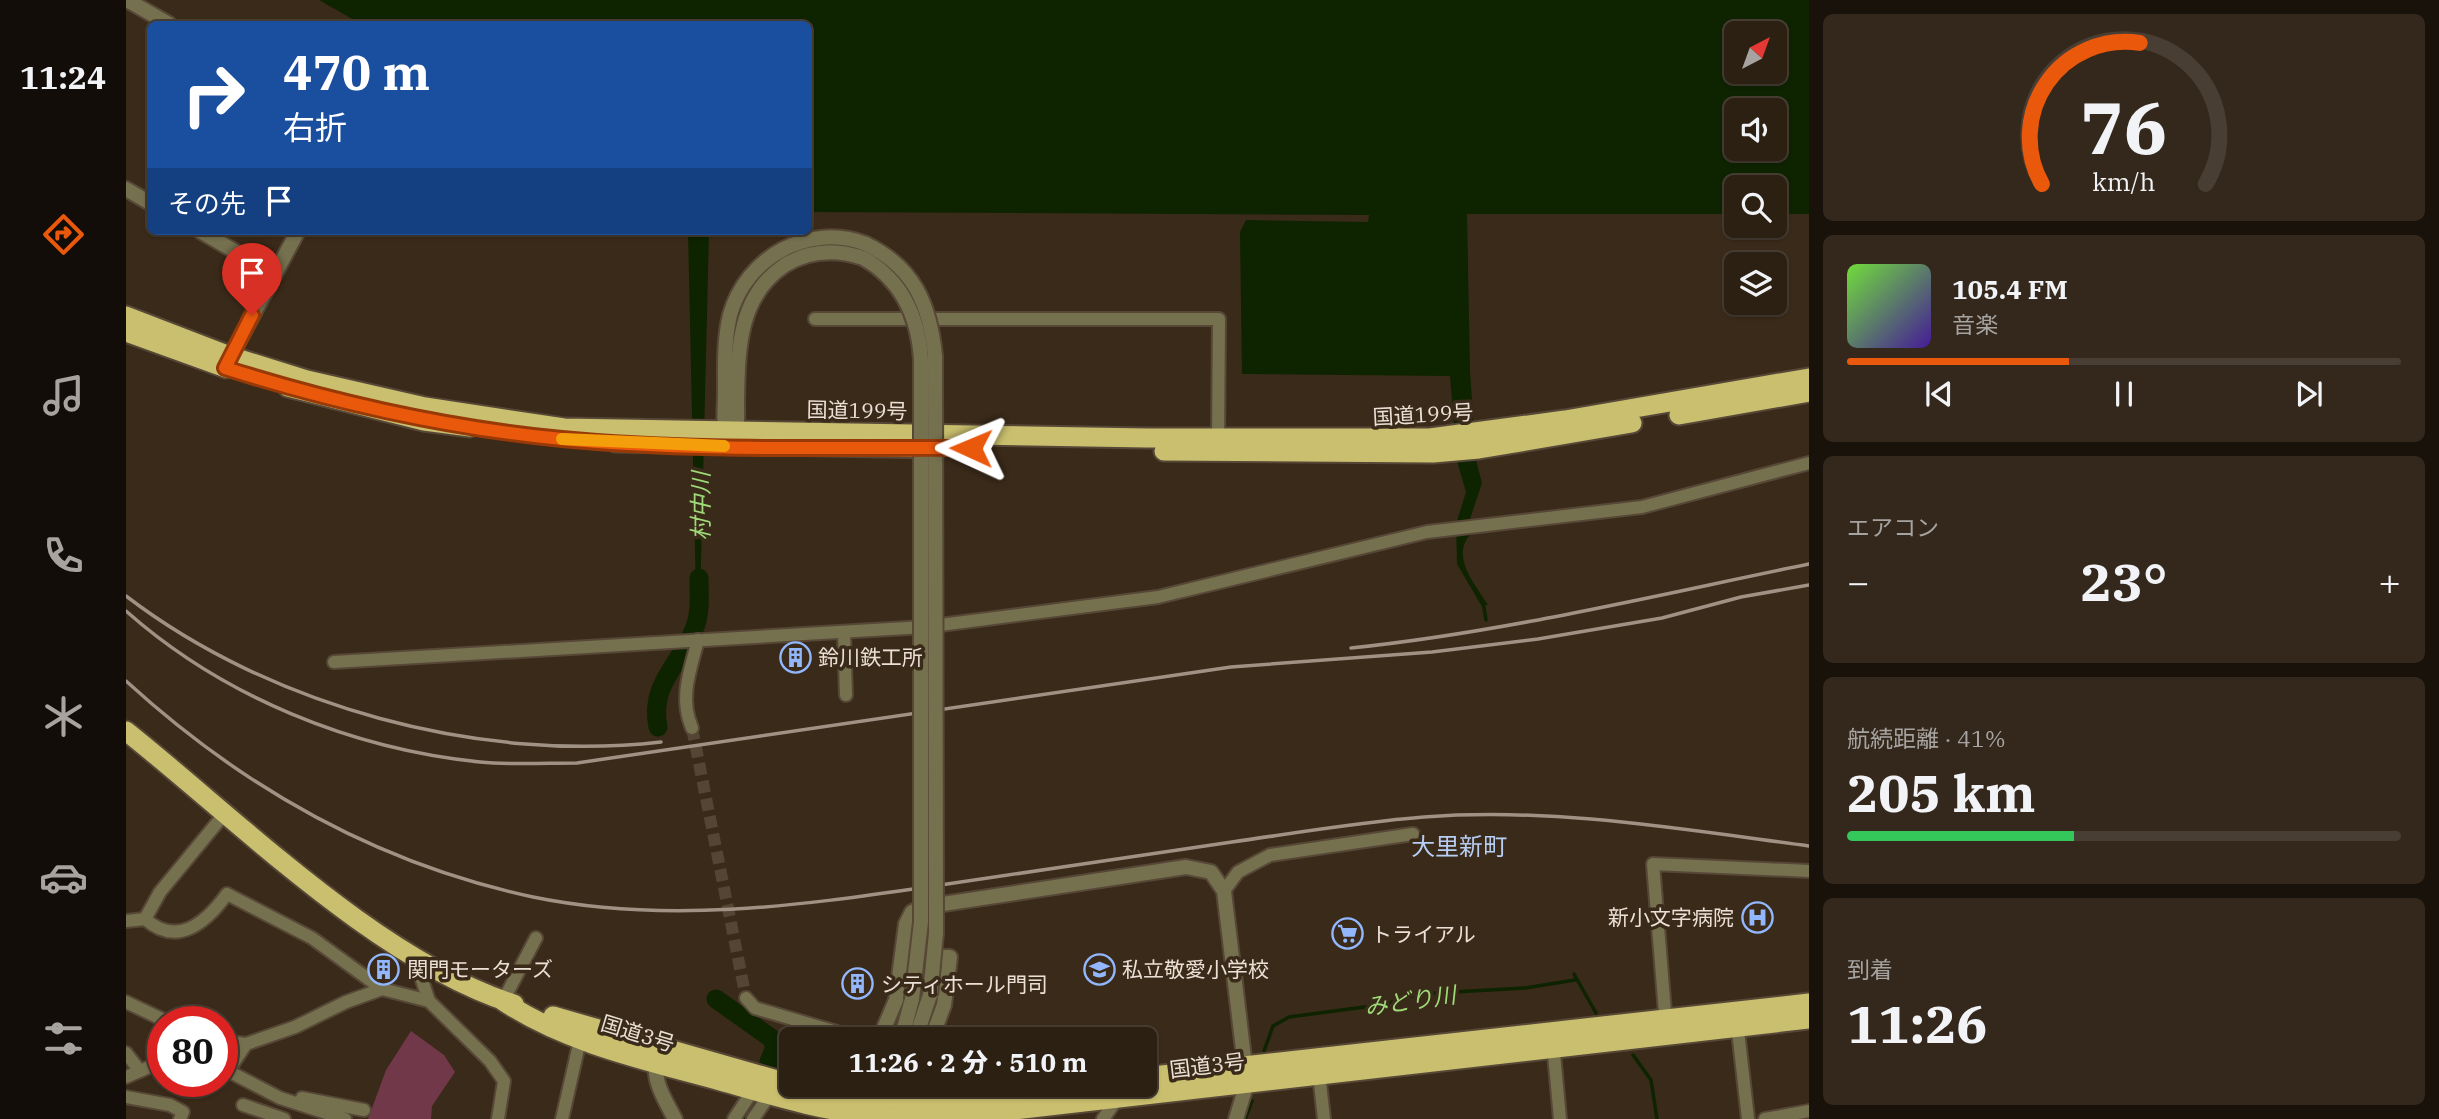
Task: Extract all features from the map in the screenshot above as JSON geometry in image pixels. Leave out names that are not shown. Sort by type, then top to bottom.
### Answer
[{"type":"highway","name":"国道199号","points":[[126,316],[228,362]]},
{"type":"highway","name":"国道199号","points":[[126,332],[228,362],[462,413],[564,428],[680,439],[722,437],[1431,446],[1479,442],[1809,392]]},
{"type":"highway","name":"国道199号","points":[[1479,442],[1809,379]]},
{"type":"highway","name":"国道3号","points":[[126,731],[336,902],[414,956],[503,1001],[761,1092],[820,1107],[891,1099],[977,1097]]},
{"type":"highway","name":"国道3号","points":[[503,1001],[531,1020],[580,1040],[779,1081]]},
{"type":"highway","name":"国道3号","points":[[891,1099],[1007,1115],[1117,1099],[1246,1074],[1737,1019],[1809,1003]]},
{"type":"highway","name":"国道3号","points":[[1737,1019],[1809,1019]]},
{"type":"highway","name":"国道3号","points":[[1157,1077],[1319,1074],[1553,1040]]},
{"type":"street","points":[[127,0],[164,21]]},
{"type":"street","points":[[126,188],[147,201]]},
{"type":"street","points":[[207,235],[274,274]]},
{"type":"street","points":[[228,362],[297,235]]},
{"type":"street","points":[[722,437],[727,330],[736,300],[750,276],[771,256],[809,239],[837,236],[864,251],[899,265],[917,285],[928,311],[935,356],[936,933],[930,995],[919,1027]]},
{"type":"street","points":[[864,251],[906,299],[917,328],[922,359],[921,922],[912,999],[904,1027]]},
{"type":"street","points":[[815,319],[1219,319],[1218,444]]},
{"type":"street","points":[[334,662],[924,627],[1157,597],[1427,532],[1475,529],[1642,507],[1809,463]]},
{"type":"street","points":[[844,632],[846,695]]},
{"type":"street","points":[[692,728],[684,710],[687,683],[698,640]]},
{"type":"street","points":[[145,919],[160,892],[226,812]]},
{"type":"street","points":[[1224,891],[1238,872],[1270,855],[1413,834]]},
{"type":"street","points":[[1666,1027],[1653,864],[1809,871]]},
{"type":"street","points":[[885,1027],[896,1000],[912,912],[923,907],[1186,866],[1211,872],[1224,891],[1246,1074],[1236,1119]]},
{"type":"street","points":[[126,921],[145,919],[160,932],[181,933],[216,908],[227,894],[312,938],[382,989],[429,1001]]},
{"type":"street","points":[[503,1001],[536,937]]},
{"type":"street","points":[[414,956],[429,1001],[490,1061],[504,1081],[498,1119]]},
{"type":"street","points":[[903,957],[950,957],[944,1005],[936,1027]]},
{"type":"street","points":[[238,1043],[246,1044],[295,1027],[346,1002],[382,989]]},
{"type":"street","points":[[746,998],[755,1008],[820,1027]]},
{"type":"street","points":[[126,1002],[147,1012]]},
{"type":"street","points":[[1737,1019],[1748,1119]]},
{"type":"street","points":[[562,1119],[580,1040]]},
{"type":"street","points":[[1553,1040],[1560,1119]]},
{"type":"street","points":[[246,1044],[228,1071],[267,1091],[345,1119]]},
{"type":"street","points":[[126,1053],[130,1077],[147,1069]]},
{"type":"street","points":[[657,1056],[661,1091],[675,1119]]},
{"type":"street","points":[[1319,1074],[1324,1119]]},
{"type":"street","points":[[267,1091],[363,1110]]},
{"type":"street","points":[[734,1119],[761,1092]]},
{"type":"street","points":[[753,1119],[761,1092]]},
{"type":"street","points":[[126,1097],[170,1105],[183,1112],[180,1119]]},
{"type":"street","points":[[1103,1119],[1117,1099]]},
{"type":"street","points":[[243,1105],[284,1119]]},
{"type":"street","points":[[1765,1119],[1809,1111]]},
{"type":"shaded area","points":[[411,1031],[444,1055],[455,1072],[432,1106],[431,1119],[368,1119],[386,1070]]},
{"type":"water","points":[[319,0],[1809,0],[1809,214],[1787,214],[1787,175],[1724,175],[1724,214],[1467,214],[1470,371],[1476,460],[1482,483],[1469,522],[1473,532],[1466,541],[1463,559],[1466,569],[1488,605],[1481,605],[1457,564],[1456,524],[1466,492],[1457,461],[1450,376],[1242,374],[1240,232],[1246,220],[1368,222],[1369,215],[812,212],[812,21],[356,21]]},
{"type":"water","points":[[688,235],[709,235],[700,602],[696,596]]},
{"type":"waterway","name":"村中川","points":[[658,727],[656,712],[662,686],[697,621],[699,578]]},
{"type":"waterway","points":[[1483,602],[1486,620]]},
{"type":"waterway","points":[[1574,974],[1596,1013]]},
{"type":"waterway","name":"みどり川","points":[[1264,1051],[1273,1026],[1289,1017],[1387,1004],[1417,994],[1525,988],[1575,980]]},
{"type":"waterway","name":"村中川","points":[[716,999],[771,1038],[775,1047],[769,1062]]},
{"type":"waterway","points":[[1633,1055],[1651,1080],[1657,1119]]},
{"type":"waterway","name":"みどり川","points":[[1245,1119],[1252,1101]]},
{"type":"waterway","name":"村中川","points":[[745,1119],[754,1104]]},
{"type":"tunnel","points":[[692,728],[746,998]]},
{"type":"railway","points":[[1351,648],[1524,623],[1809,564]]},
{"type":"railway","points":[[126,611],[164,642],[204,669],[291,714],[384,745],[480,762],[516,764],[577,763],[1231,667],[1432,652],[1538,639],[1662,618],[1741,597],[1809,585]]},
{"type":"railway","points":[[126,596],[183,635],[245,669],[311,697],[380,718],[450,734],[521,744],[592,746],[661,742]]},
{"type":"railway","points":[[126,681],[217,755],[265,787],[367,842],[476,883],[533,897],[632,910],[681,911],[780,906],[1328,828],[1424,817],[1569,817],[1809,846]]},
{"type":"slow traffic","points":[[562,439],[724,446]]},
{"type":"place","name":"鈴川鉄工所","points":[[795,657]]},
{"type":"place","name":"新小文字病院","points":[[1757,917]]},
{"type":"place","name":"トライアル","points":[[1348,934]]},
{"type":"place","name":"関門モーターズ","points":[[384,969]]},
{"type":"place","name":"私立敬愛小学校","points":[[1099,969]]},
{"type":"place","name":"シティホール門司","points":[[858,984]]},
{"type":"district","name":"大里新町","points":[[1459,846]]},
{"type":"route","points":[[252,315],[225,368],[318,397],[424,421],[563,439],[643,444],[971,448]]}]
